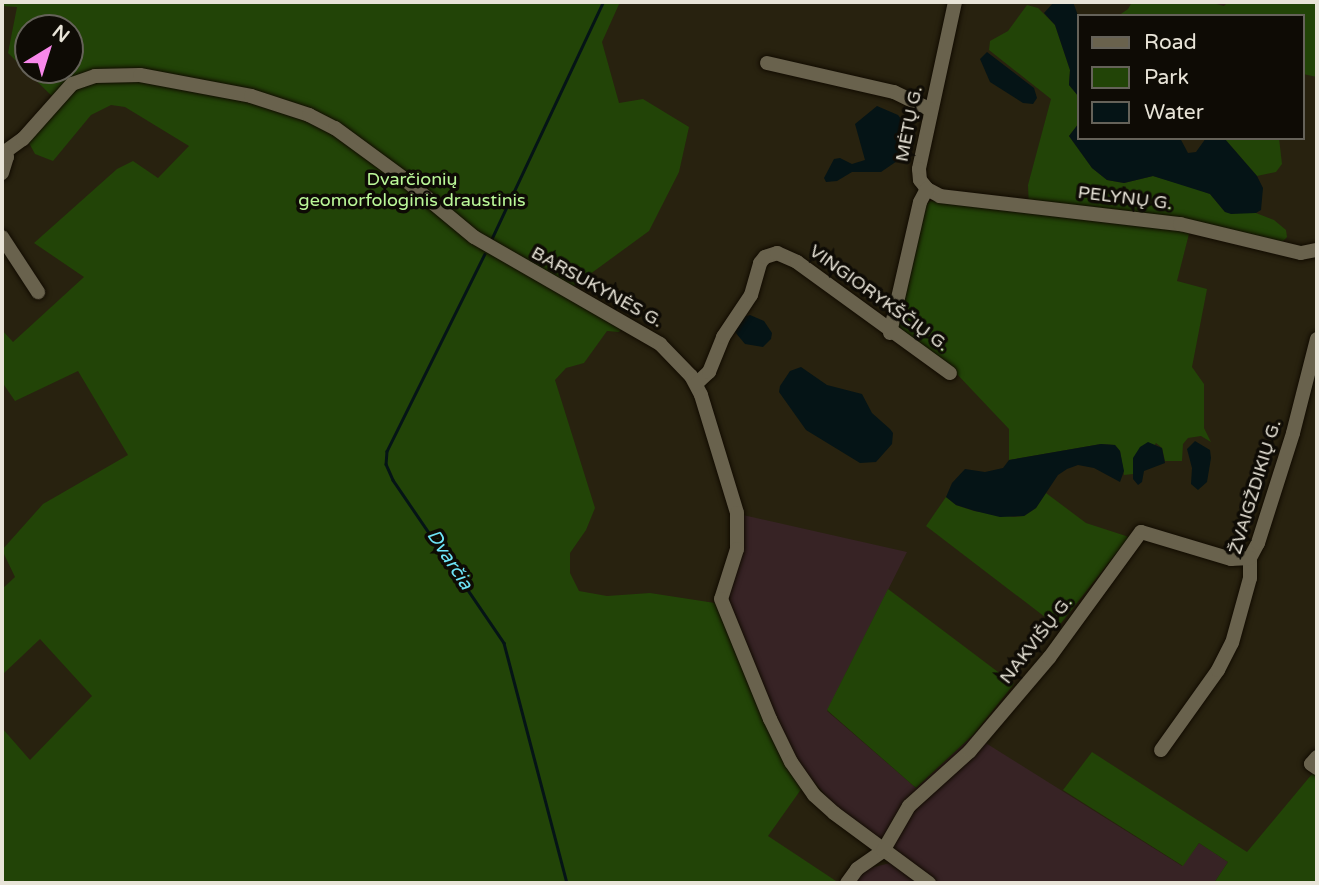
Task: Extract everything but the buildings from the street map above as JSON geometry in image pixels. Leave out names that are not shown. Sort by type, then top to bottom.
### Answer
[{"type":"street","name":"MĖTŲ G.","points":[[890,333],[920,202],[927,189],[920,180],[919,169],[955,2]]},
{"type":"street","points":[[767,62],[894,92],[931,110]]},
{"type":"street","name":"BARSUKYNĖS G.","points":[[3,154],[23,139],[72,84],[95,76],[139,75],[251,96],[309,115],[335,128],[403,178],[474,237],[660,344],[678,360],[696,384],[737,513],[737,549],[721,599],[770,719],[802,780],[834,813],[929,883]]},
{"type":"street","points":[[2,173],[6,162],[3,154]]},
{"type":"street","name":"PELYNŲ G.","points":[[927,189],[940,196],[1180,224],[1301,253],[1317,250]]},
{"type":"street","points":[[2,237],[38,292]]},
{"type":"street","name":"VINGIORYKŠČIŲ G.","points":[[696,384],[709,372],[723,337],[751,295],[760,263],[770,254],[783,254],[797,262],[890,333],[950,373]]},
{"type":"street","name":"ŽVAIGŽDIKIŲ G.","points":[[1161,750],[1226,657],[1250,578],[1250,558],[1258,543],[1293,433],[1317,339]]},
{"type":"street","name":"NAKVIŠŲ G.","points":[[883,851],[909,806],[970,751],[1049,658],[1141,533],[1231,559],[1250,558]]},
{"type":"street","points":[[847,883],[857,869],[883,851]]},
{"type":"shaded area","points":[[743,515],[907,552],[827,711],[916,788],[973,735],[1182,866],[1199,843],[1228,862],[1214,883],[939,883],[841,813],[798,763],[764,699],[730,606],[729,588]]},
{"type":"shaded area","points":[[890,863],[920,883],[851,883],[866,869]]},
{"type":"green space","name":"Dvarčionių geomorfologinis draustinis","points":[[2,2],[620,2],[602,42],[619,103],[643,99],[689,127],[679,172],[649,231],[571,288],[624,325],[619,332],[607,331],[584,363],[566,368],[555,380],[595,508],[586,530],[570,553],[570,573],[579,591],[607,596],[650,593],[715,603],[802,788],[768,836],[839,883],[2,883],[2,728],[30,760],[92,696],[40,639],[2,675],[2,589],[15,577],[2,550],[43,504],[128,455],[78,371],[15,401],[2,382],[2,330],[13,342],[84,277],[34,243],[117,169],[133,161],[158,178],[189,146],[125,107],[111,105],[91,115],[53,161],[35,154],[29,143],[59,103],[40,84],[84,84],[84,14],[16,14],[17,7],[2,6]]},
{"type":"green space","points":[[1132,2],[1209,2],[1224,6],[1228,2],[1317,2],[1317,77],[1305,74],[1305,14],[1121,14]]},
{"type":"green space","points":[[1027,5],[1038,8],[1055,25],[1070,70],[1069,85],[1078,96],[1078,124],[1069,136],[1092,168],[1107,180],[1124,183],[1153,176],[1210,194],[1225,212],[1256,213],[1274,220],[1286,230],[1287,237],[1283,241],[1271,241],[1192,222],[1177,281],[1207,289],[1192,367],[1204,384],[1204,428],[1211,442],[1201,436],[1188,438],[1183,444],[1182,461],[1165,461],[1162,448],[1156,443],[1133,474],[1124,475],[1120,451],[1115,445],[1101,444],[1009,460],[1009,429],[955,372],[887,325],[913,219],[930,201],[1029,209],[1028,185],[1051,99],[989,50],[990,41],[1008,31]]},
{"type":"green space","name":"Dvarčionių geomorfologinis draustinis","points":[[14,22],[14,59],[8,53]]},
{"type":"green space","points":[[1226,140],[1279,140],[1282,164],[1276,172],[1257,176]]},
{"type":"green space","points":[[1046,493],[1086,523],[1129,537],[1058,627],[926,526],[946,497],[956,505],[974,511],[1014,517],[1024,516],[1036,508]]},
{"type":"green space","points":[[888,589],[1014,684],[973,735],[916,788],[827,710]]},
{"type":"green space","points":[[1092,752],[1247,852],[1317,768],[1317,883],[1214,883],[1228,862],[1199,843],[1183,866],[1063,790]]},
{"type":"water","points":[[1054,2],[1073,2],[1078,15],[1078,96],[1069,85],[1070,70],[1055,25],[1044,13]]},
{"type":"water","points":[[987,52],[1034,88],[1037,98],[1033,104],[1023,103],[990,82],[980,59]]},
{"type":"water","points":[[877,106],[898,115],[905,124],[906,135],[900,159],[881,172],[852,172],[837,181],[826,182],[824,178],[834,159],[840,158],[852,164],[865,160],[855,124]]},
{"type":"water","points":[[1078,124],[1078,140],[1181,140],[1188,153],[1196,152],[1205,140],[1226,140],[1257,176],[1263,188],[1261,210],[1256,213],[1231,214],[1225,212],[1210,194],[1153,176],[1124,183],[1107,180],[1092,168],[1069,136]]},
{"type":"water","points":[[750,315],[764,321],[772,333],[771,339],[763,347],[745,344],[735,332],[743,317]]},
{"type":"water","points":[[801,367],[827,385],[862,394],[872,413],[890,429],[893,433],[892,444],[876,462],[860,463],[806,430],[779,392],[790,371]]},
{"type":"water","points":[[1195,441],[1210,450],[1211,458],[1207,482],[1198,490],[1191,484],[1192,468],[1187,449]]},
{"type":"water","points":[[1148,442],[1162,448],[1165,463],[1144,471],[1142,482],[1138,485],[1133,479],[1133,458],[1140,447]]},
{"type":"water","points":[[1101,444],[1115,445],[1120,451],[1124,471],[1120,482],[1094,468],[1078,465],[1058,475],[1036,508],[1024,516],[1000,517],[975,511],[956,505],[946,497],[952,483],[965,469],[985,472],[1003,468],[1009,460]]},
{"type":"waterway","name":"Dvarčia","points":[[491,240],[603,2]]},
{"type":"waterway","name":"Dvarčia","points":[[485,254],[387,451],[386,464],[393,480],[504,643],[567,883]]}]
